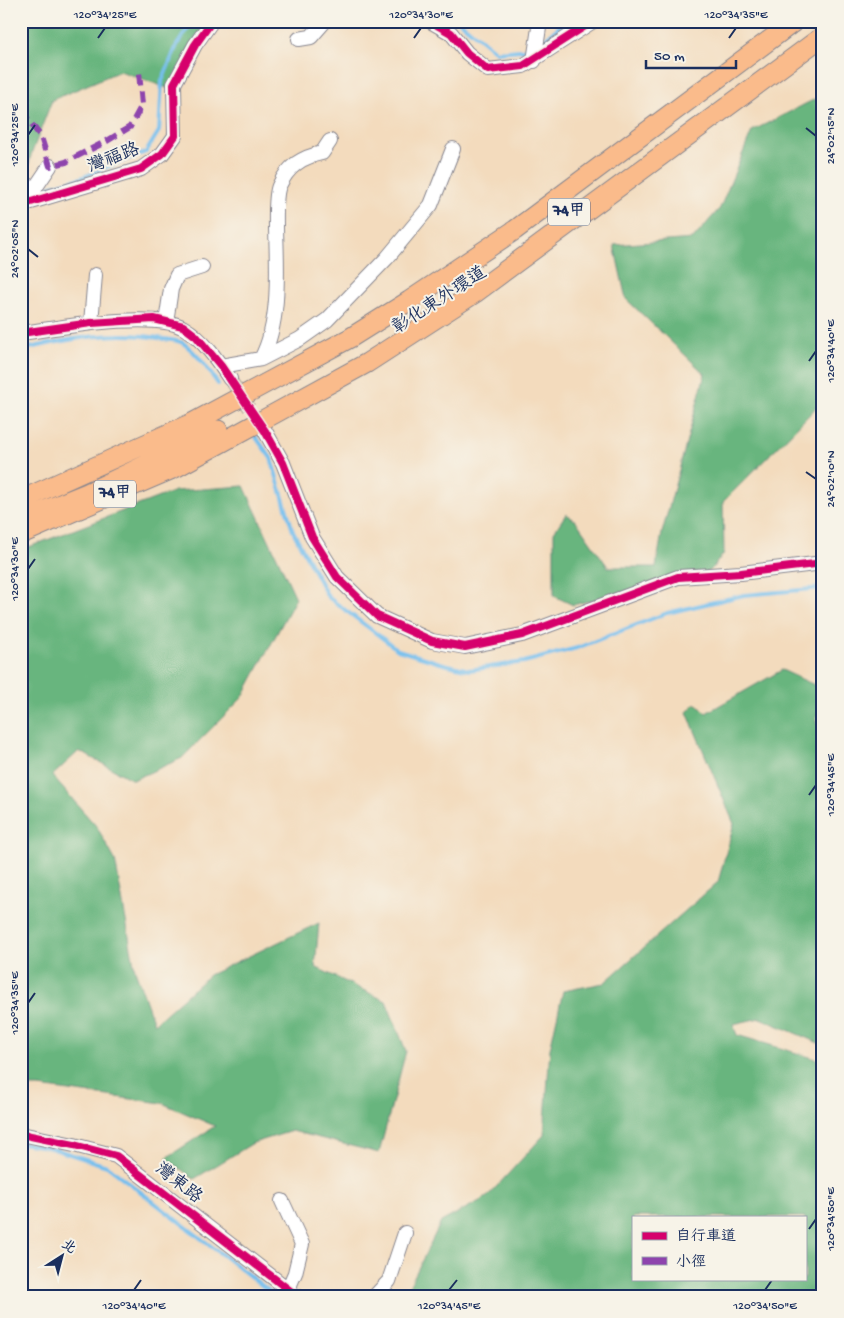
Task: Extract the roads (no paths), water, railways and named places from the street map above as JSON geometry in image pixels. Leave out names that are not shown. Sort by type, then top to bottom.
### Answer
[{"type":"main road","name":"74甲","points":[[21,490],[120,448],[188,415],[290,361],[345,329],[503,227],[778,21]]},
{"type":"main road","name":"彰化東外環道","points":[[21,500],[192,423],[295,369],[367,328],[515,230],[795,21]]},
{"type":"main road","name":"彰化東外環道","points":[[21,520],[87,493],[201,439],[304,386],[415,318],[546,228],[823,22]]},
{"type":"main road","name":"74甲","points":[[21,534],[176,467],[367,363],[475,293],[823,36]]},
{"type":"street","name":"灣福路","points":[[23,204],[141,169],[162,154],[175,136],[174,84],[194,45],[212,21]]},
{"type":"street","points":[[299,39],[311,37],[325,21]]},
{"type":"street","points":[[430,21],[451,33],[467,53],[488,70],[523,66],[534,61],[593,21]]},
{"type":"street","points":[[534,61],[540,21]]},
{"type":"street","points":[[261,358],[268,346],[277,292],[276,216],[278,187],[294,165],[307,156],[322,153],[330,141]]},
{"type":"street","points":[[221,366],[261,358],[300,339],[327,320],[387,258],[432,205],[453,149]]},
{"type":"street","points":[[23,204],[50,166]]},
{"type":"street","points":[[166,322],[171,289],[177,275],[202,267]]},
{"type":"street","points":[[91,323],[95,275]]},
{"type":"street","points":[[21,333],[91,323],[154,319],[183,326],[196,336],[230,379]]},
{"type":"street","points":[[265,431],[283,463],[312,537],[337,577],[377,616],[432,641],[465,647],[522,635],[678,577],[741,573],[823,563]]},
{"type":"street","name":"灣東路","points":[[21,1134],[116,1156],[293,1293]]},
{"type":"street","points":[[282,1201],[302,1244],[295,1273],[293,1293]]},
{"type":"street","points":[[374,1297],[388,1281],[405,1233]]},
{"type":"waterway","points":[[40,189],[78,179],[146,152],[159,131],[162,81],[177,45],[193,21]]},
{"type":"waterway","points":[[459,21],[496,52],[533,49]]},
{"type":"waterway","points":[[541,42],[566,21]]},
{"type":"waterway","points":[[21,350],[57,342],[110,335],[146,336],[176,341],[183,343],[193,352],[218,384]]},
{"type":"waterway","points":[[255,436],[271,458],[293,531],[328,597],[398,650],[440,663],[469,670],[524,662],[577,648],[667,613],[744,595],[823,588]]},
{"type":"waterway","points":[[21,1143],[48,1147],[107,1166],[277,1297]]},
{"type":"tunnel","points":[[230,379],[264,430]]}]
